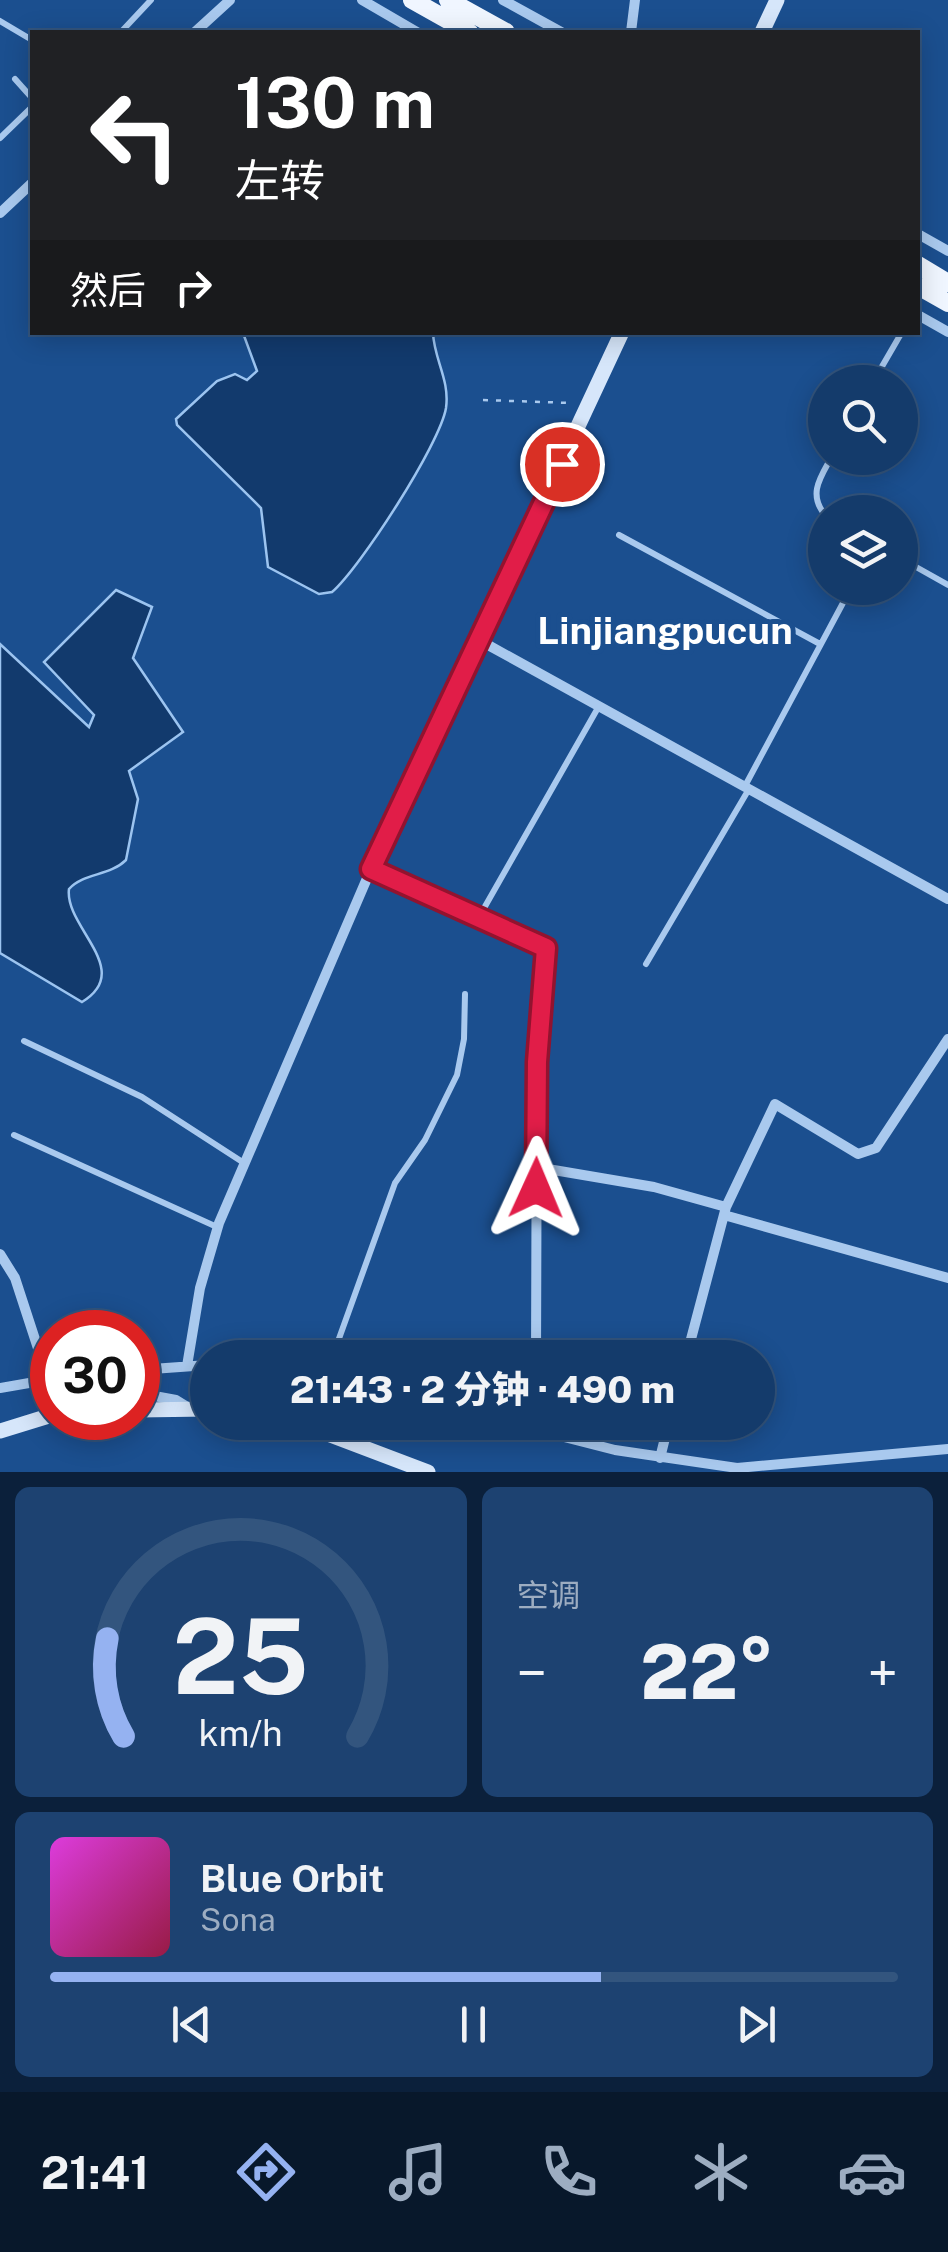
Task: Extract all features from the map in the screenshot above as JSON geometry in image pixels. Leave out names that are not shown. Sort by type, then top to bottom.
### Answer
[{"type":"main road","points":[[412,0],[465,30]]},
{"type":"main road","points":[[448,0],[502,30]]},
{"type":"main road","points":[[920,267],[948,282]]},
{"type":"main road","points":[[920,287],[948,303]]},
{"type":"street","points":[[197,30],[230,0]]},
{"type":"street","points":[[362,0],[414,30]]},
{"type":"street","points":[[503,0],[557,30]]},
{"type":"street","points":[[631,30],[635,0]]},
{"type":"street","points":[[763,30],[777,0]]},
{"type":"street","points":[[0,213],[30,185]]},
{"type":"street","points":[[920,235],[948,252]]},
{"type":"street","points":[[920,316],[948,332]]},
{"type":"street","points":[[160,1368],[188,1366],[200,1288],[244,1163],[371,869],[621,335]]},
{"type":"street","points":[[479,640],[948,899]]},
{"type":"street","points":[[371,869],[546,948],[537,1062],[536,1340]]},
{"type":"street","points":[[691,1340],[725,1211],[775,1104],[858,1154],[867,1152],[876,1148],[948,1038]]},
{"type":"street","points":[[536,1167],[654,1187],[948,1278]]},
{"type":"street","points":[[0,1254],[15,1278],[30,1321]]},
{"type":"street","points":[[0,1388],[30,1383]]},
{"type":"street","points":[[160,1397],[176,1400],[190,1409]]},
{"type":"street","points":[[160,1410],[190,1409]]},
{"type":"street","points":[[0,1431],[30,1422]]},
{"type":"street","points":[[344,1440],[428,1472]]},
{"type":"street","points":[[588,1440],[660,1458],[737,1468],[948,1449]]},
{"type":"street","points":[[660,1458],[664,1440]]},
{"type":"lane","points":[[123,30],[151,0]]},
{"type":"lane","points":[[0,20],[30,39]]},
{"type":"lane","points":[[15,79],[30,96]]},
{"type":"lane","points":[[0,138],[30,109]]},
{"type":"lane","points":[[884,365],[900,335]]},
{"type":"lane","points":[[619,535],[820,644]]},
{"type":"lane","points":[[918,568],[948,586]]},
{"type":"lane","points":[[646,964],[747,788],[841,605]]},
{"type":"lane","points":[[478,918],[600,705]]},
{"type":"lane","points":[[338,1340],[395,1183],[425,1140],[457,1076],[464,1039],[465,994]]},
{"type":"lane","points":[[24,1042],[142,1097],[244,1163]]},
{"type":"lane","points":[[14,1134],[218,1228]]},
{"type":"path","points":[[483,400],[588,406]]},
{"type":"water","points":[[244,335],[433,335],[447,398],[441,425],[397,504],[361,558],[332,592],[319,594],[268,567],[261,508],[177,425],[176,419],[217,381],[235,374],[247,380],[257,371]]},
{"type":"water","points":[[116,590],[152,607],[133,658],[183,732],[129,771],[138,799],[126,860],[69,889],[70,903],[94,948],[102,976],[96,990],[82,1002],[0,953],[0,644],[89,727],[94,715],[44,662]]},
{"type":"district","name":"Linjiangpucun","points":[[665,630]]},
{"type":"route","points":[[536,1188],[537,1062],[546,948],[371,869],[562,464]]}]
